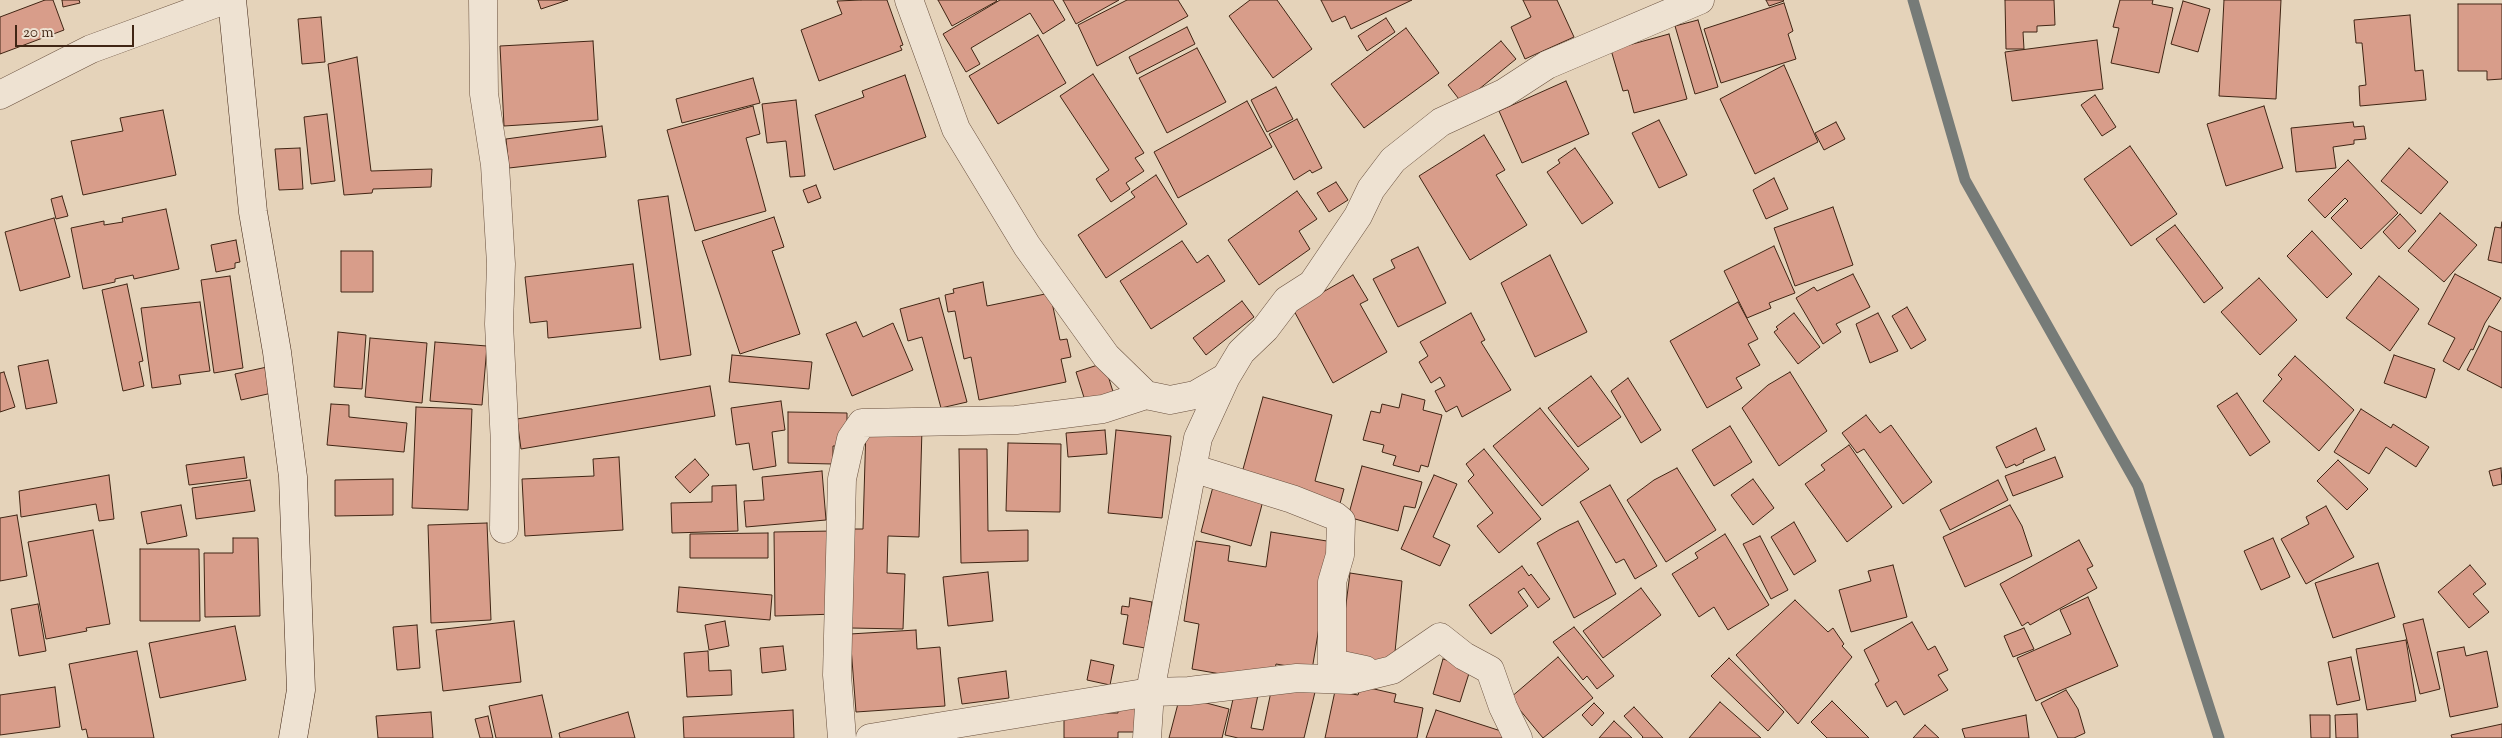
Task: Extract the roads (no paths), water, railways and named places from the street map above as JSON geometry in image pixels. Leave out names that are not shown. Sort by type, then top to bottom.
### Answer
[{"type":"street","points":[[0,95],[91,49],[225,0]]},
{"type":"street","points":[[232,0],[253,212],[277,352],[293,477],[300,690],[292,738]]},
{"type":"street","points":[[483,0],[484,94],[495,165],[501,264],[499,324],[505,444],[504,529]]},
{"type":"street","points":[[909,0],[961,137],[1027,246],[1106,356],[1146,395]]},
{"type":"street","points":[[1147,738],[1150,692],[1198,438],[1226,378],[1241,352],[1264,329],[1286,300],[1312,284],[1358,216],[1371,189],[1393,160],[1441,122],[1504,93],[1547,65],[1700,0]]},
{"type":"street","points":[[842,738],[837,675],[842,479],[851,438],[862,423],[1016,420],[1103,410],[1146,395],[1170,400],[1195,395],[1226,378]]},
{"type":"street","points":[[1192,468],[1292,499],[1335,516],[1341,521],[1340,555],[1332,582],[1332,664],[1381,672],[1440,638]]},
{"type":"street","points":[[870,738],[1150,692],[1189,691],[1297,678],[1350,680],[1392,670],[1440,638]]},
{"type":"street","points":[[1440,638],[1464,656],[1490,670],[1503,707],[1518,738]]},
{"type":"waterway","points":[[1913,0],[1965,180],[2138,486],[2219,738]]}]
